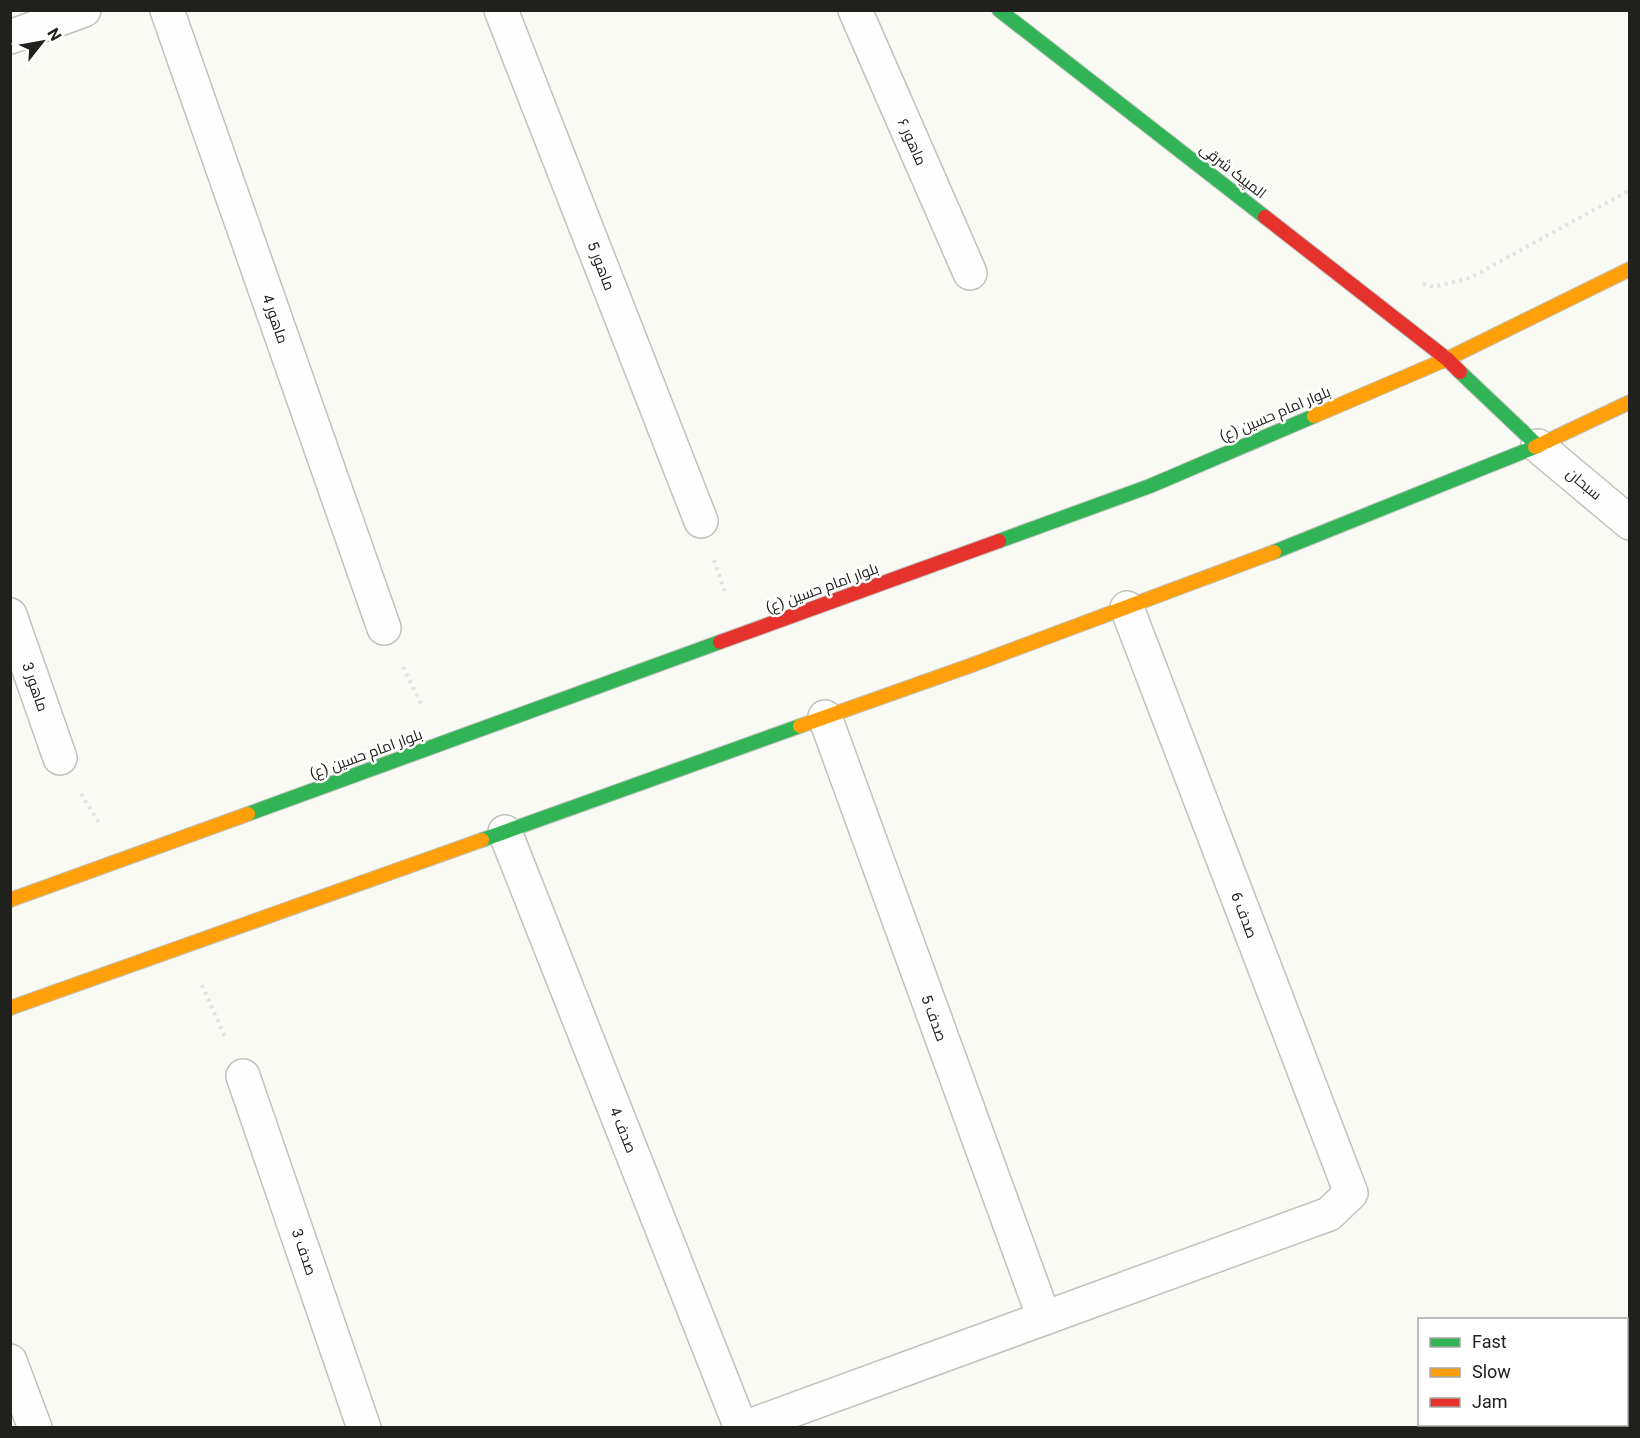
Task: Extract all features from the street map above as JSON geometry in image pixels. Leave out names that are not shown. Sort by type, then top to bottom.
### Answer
[{"type":"main road","name":"المپیک شرقی","points":[[999,10],[1446,359],[1538,446]]},
{"type":"main road","name":"بلوار امام حسین (ع)","points":[[10,900],[1150,486],[1446,359],[1629,269]]},
{"type":"main road","points":[[10,1008],[506,832],[1235,568],[1538,446],[1629,402]]},
{"type":"street","points":[[10,37],[84,10]]},
{"type":"street","name":"ماهور 4","points":[[167,10],[384,628]]},
{"type":"street","name":"ماهور 5","points":[[501,10],[701,521]]},
{"type":"street","name":"ماهور ۶","points":[[855,10],[970,273]]},
{"type":"street","name":"سبحان","points":[[1538,446],[1629,523]]},
{"type":"street","name":"صدف 6","points":[[1044,1318],[1329,1214],[1351,1192],[1127,608]]},
{"type":"street","name":"ماهور 3","points":[[10,615],[60,758]]},
{"type":"street","name":"صدف 5","points":[[825,717],[1044,1318]]},
{"type":"street","name":"صدف 4","points":[[506,832],[743,1428]]},
{"type":"street","name":"صدف 3","points":[[243,1076],[364,1428]]},
{"type":"street","points":[[743,1428],[1044,1318]]},
{"type":"street","points":[[10,1361],[34,1428]]},
{"type":"path","points":[[1423,284],[1434,287],[1470,279],[1629,190]]},
{"type":"path","points":[[701,521],[740,636]]},
{"type":"path","points":[[384,628],[441,744]]},
{"type":"path","points":[[60,758],[121,860]]},
{"type":"path","points":[[184,946],[243,1076]]},
{"type":"traffic: fast","points":[[999,10],[1265,217]]},
{"type":"traffic: fast","points":[[1460,372],[1538,446]]},
{"type":"traffic: fast","points":[[999,541],[1150,486],[1314,416]]},
{"type":"traffic: fast","points":[[1274,552],[1535,447]]},
{"type":"traffic: fast","points":[[248,814],[720,642]]},
{"type":"traffic: fast","points":[[482,840],[800,726]]},
{"type":"traffic: slow","points":[[1314,416],[1447,359],[1630,269]]},
{"type":"traffic: slow","points":[[1535,447],[1630,402]]},
{"type":"traffic: slow","points":[[800,726],[972,665],[1274,552]]},
{"type":"traffic: slow","points":[[10,900],[248,814]]},
{"type":"traffic: slow","points":[[10,1008],[482,840]]},
{"type":"traffic: jam","points":[[1265,217],[1447,359],[1460,372]]},
{"type":"traffic: jam","points":[[720,642],[999,541]]}]
